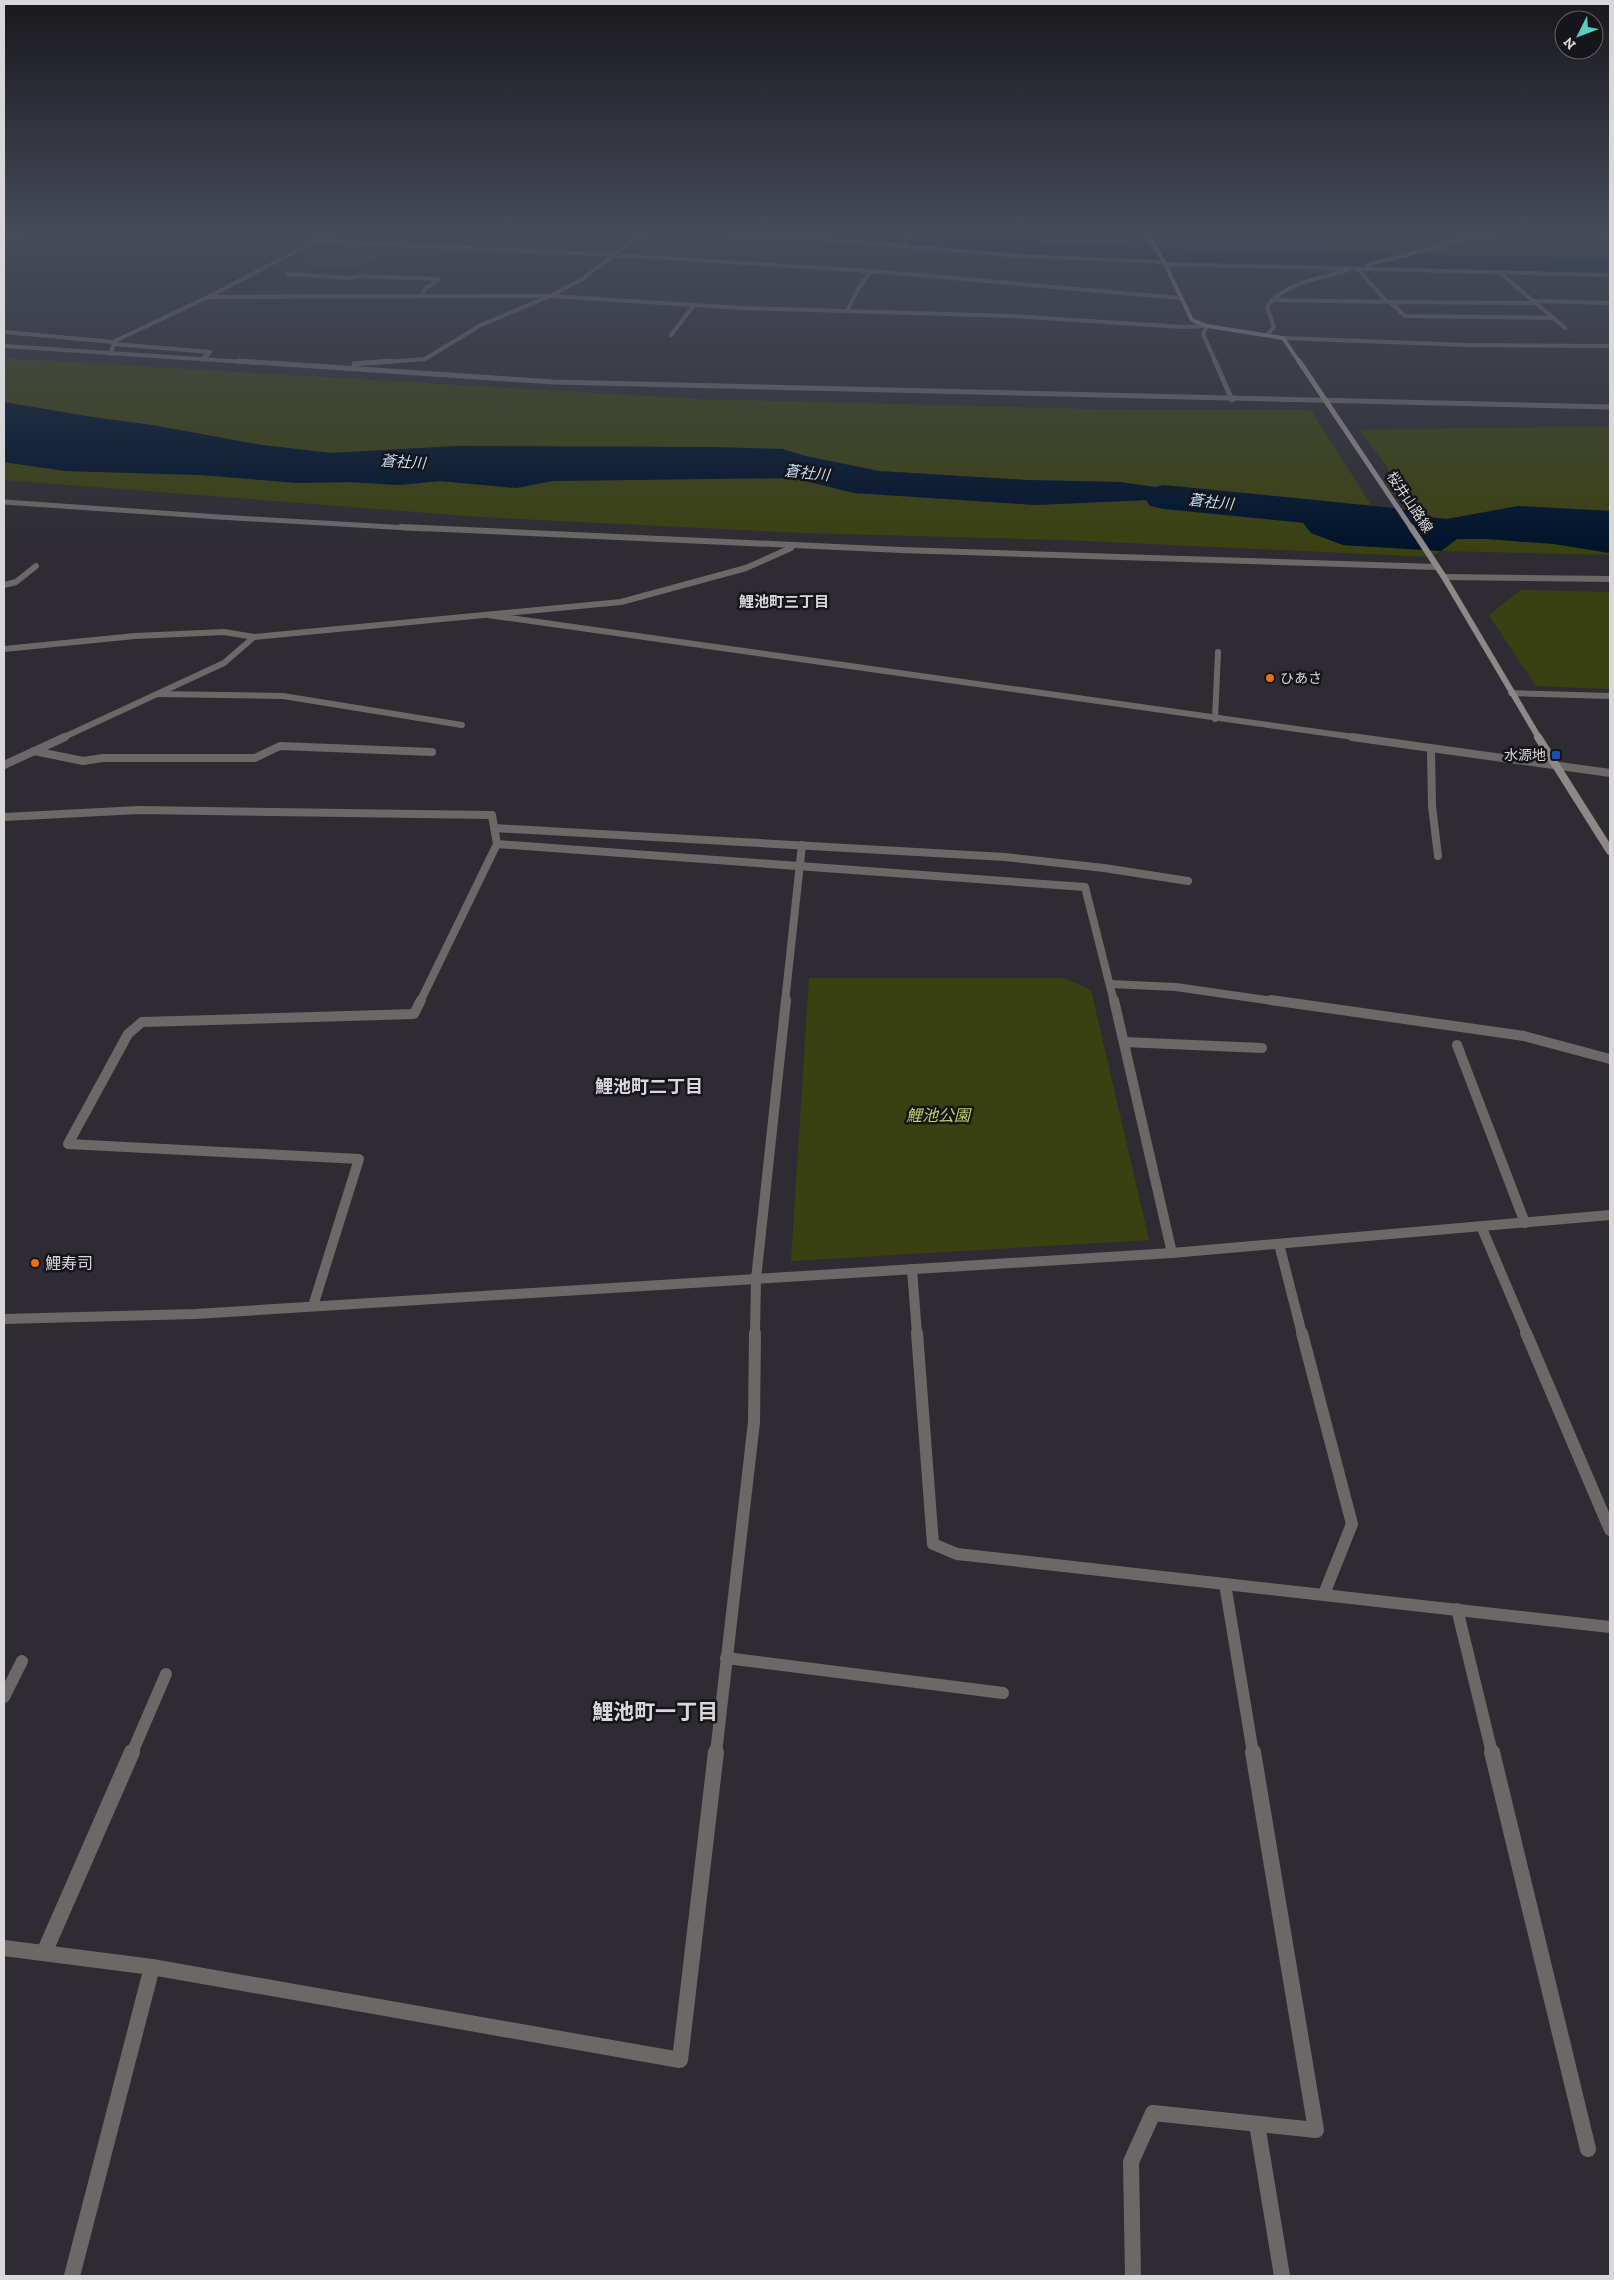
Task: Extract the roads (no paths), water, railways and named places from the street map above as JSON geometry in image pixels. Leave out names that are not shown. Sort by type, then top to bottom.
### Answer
[{"type":"main road","points":[[1276,336],[1282,338]]},
{"type":"main road","name":"桜井山路線","points":[[1282,338],[1333,410],[1444,577],[1511,693],[1610,851]]},
{"type":"street","points":[[48,336],[210,352],[202,360]]},
{"type":"street","points":[[110,354],[114,343],[127,336]]},
{"type":"street","points":[[313,366],[426,359],[463,336]]},
{"type":"street","points":[[1204,336],[1232,400]]},
{"type":"street","points":[[1282,338],[1467,345],[1610,346]]},
{"type":"street","points":[[4,346],[553,382],[1232,400],[1610,407]]},
{"type":"street","points":[[4,502],[117,511],[415,528],[794,547],[1437,567]]},
{"type":"street","points":[[4,649],[155,635],[224,632],[254,637],[621,602],[746,568],[794,547]]},
{"type":"street","points":[[4,585],[16,582],[36,566]]},
{"type":"street","points":[[1444,577],[1610,579]]},
{"type":"street","points":[[488,615],[1610,774]]},
{"type":"street","points":[[4,766],[224,663],[254,637]]},
{"type":"street","points":[[1215,719],[1218,652]]},
{"type":"street","points":[[1511,693],[1610,696]]},
{"type":"street","points":[[158,694],[282,696],[462,725]]},
{"type":"street","points":[[34,751],[83,761],[103,758],[255,758],[280,746],[432,752]]},
{"type":"street","points":[[1431,750],[1432,806],[1438,856]]},
{"type":"street","points":[[4,816],[139,810],[492,815],[497,844],[414,1014],[142,1022],[128,1034],[68,1144],[359,1159],[313,1306]]},
{"type":"street","points":[[494,828],[1005,857],[1104,868],[1188,881]]},
{"type":"street","points":[[497,844],[1084,887],[1124,1042],[1172,1253]]},
{"type":"street","points":[[4,1948],[152,1967],[680,2060],[754,1422],[756,1279],[802,845]]},
{"type":"street","points":[[1110,984],[1176,987],[1524,1036],[1610,1059]]},
{"type":"street","points":[[1124,1042],[1262,1048]]},
{"type":"street","points":[[1457,1044],[1525,1223]]},
{"type":"street","points":[[4,1319],[195,1314],[1172,1253],[1610,1215]]},
{"type":"street","points":[[1481,1226],[1610,1530]]},
{"type":"street","points":[[1279,1244],[1352,1524],[1324,1594]]},
{"type":"street","points":[[912,1269],[934,1544],[957,1554],[1610,1626]]},
{"type":"street","points":[[1133,2276],[1131,2162],[1153,2113],[1316,2130],[1225,1584]]},
{"type":"street","points":[[1457,1610],[1588,2149]]},
{"type":"street","points":[[726,1658],[1003,1693]]},
{"type":"street","points":[[4,1697],[22,1661]]},
{"type":"street","points":[[44,1953],[166,1674]]},
{"type":"street","points":[[72,2276],[152,1967]]},
{"type":"street","points":[[1257,2124],[1282,2276]]},
{"type":"water","points":[[4,402],[152,425],[262,445],[331,453],[458,446],[783,449],[805,456],[879,471],[1027,480],[1120,482],[1290,506],[1233,509],[1147,500],[1036,505],[854,493],[793,478],[553,481],[516,488],[440,481],[399,485],[352,482],[298,483],[200,475],[65,471],[4,462]]},
{"type":"water","points":[[1290,506],[1447,519],[1518,506],[1610,511],[1610,553],[1554,544],[1488,539],[1457,539],[1441,551],[1343,545],[1311,533]]},
{"type":"waterway","name":"蒼社川","points":[[1164,497],[1394,520]]},
{"type":"place","name":"ひあさ","points":[[1270,678]]},
{"type":"place","name":"水源地","points":[[1556,755]]},
{"type":"place","name":"鯉寿司","points":[[35,1263]]},
{"type":"district","name":"鯉池町三丁目","points":[[784,602]]},
{"type":"district","name":"鯉池町二丁目","points":[[649,1087]]},
{"type":"district","name":"鯉池町一丁目","points":[[655,1712]]},
{"type":"park label","name":"鯉池公園","points":[[938,1115]]}]
